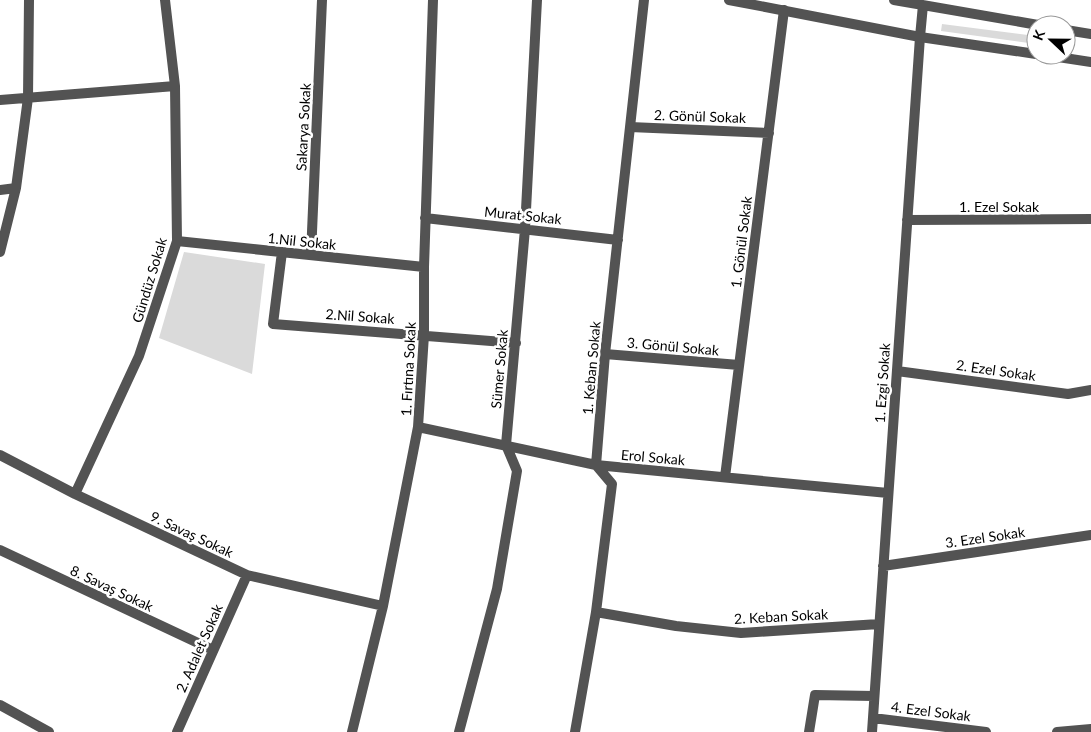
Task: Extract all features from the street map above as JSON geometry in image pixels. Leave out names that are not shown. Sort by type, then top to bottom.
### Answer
[{"type":"street","points":[[0,252],[16,188],[28,98],[29,0]]},
{"type":"street","name":"Gündüz Sokak","points":[[74,494],[139,356],[177,241],[175,86],[165,0]]},
{"type":"street","name":"Sakarya Sokak","points":[[310,255],[322,0]]},
{"type":"street","name":"1. Fırtına Sokak","points":[[352,732],[383,606],[418,427],[424,335],[425,218],[433,0]]},
{"type":"street","name":"Sümer Sokak","points":[[459,732],[497,589],[517,471],[506,445],[525,229],[537,0]]},
{"type":"street","name":"1. Keban Sokak","points":[[596,465],[605,354],[644,0]]},
{"type":"street","points":[[731,0],[920,36],[1026,52]]},
{"type":"street","points":[[894,0],[924,2],[1026,23]]},
{"type":"street","name":"1. Ezgi Sokak","points":[[872,732],[920,36],[924,2]]},
{"type":"street","name":"1. Gönül Sokak","points":[[725,477],[784,10]]},
{"type":"street","points":[[1076,32],[1091,34]]},
{"type":"street","points":[[1076,60],[1091,62]]},
{"type":"street","points":[[0,100],[175,86]]},
{"type":"street","name":"2. Gönül Sokak","points":[[630,127],[769,133]]},
{"type":"street","points":[[0,190],[16,188]]},
{"type":"street","name":"Murat Sokak","points":[[425,218],[618,240]]},
{"type":"street","name":"1. Ezel Sokak","points":[[908,220],[1091,219]]},
{"type":"street","name":"1.Nil Sokak","points":[[177,241],[424,267]]},
{"type":"street","name":"2.Nil Sokak","points":[[282,252],[273,324],[516,343]]},
{"type":"street","name":"3. Gönül Sokak","points":[[605,354],[739,365]]},
{"type":"street","name":"2. Ezel Sokak","points":[[897,371],[1068,394],[1091,390]]},
{"type":"street","name":"Erol Sokak","points":[[418,427],[596,465],[888,494]]},
{"type":"street","name":"9. Savaş Sokak","points":[[0,455],[74,494],[247,575],[383,606]]},
{"type":"street","points":[[575,732],[596,612],[612,484],[596,465]]},
{"type":"street","name":"3. Ezel Sokak","points":[[883,566],[1091,535]]},
{"type":"street","name":"8. Savaş Sokak","points":[[0,550],[213,650]]},
{"type":"street","name":"2. Adalet Sokak","points":[[177,732],[247,575]]},
{"type":"street","name":"2. Keban Sokak","points":[[596,612],[676,626],[740,633],[879,624]]},
{"type":"street","points":[[809,732],[814,695],[874,696]]},
{"type":"street","points":[[0,705],[49,732]]},
{"type":"street","name":"4. Ezel Sokak","points":[[873,718],[986,732]]},
{"type":"street","points":[[1058,732],[1091,729]]},
{"type":"shaded area","points":[[942,24],[1026,35],[1026,43],[941,31]]},
{"type":"shaded area","points":[[184,252],[265,264],[252,374],[159,338]]}]
